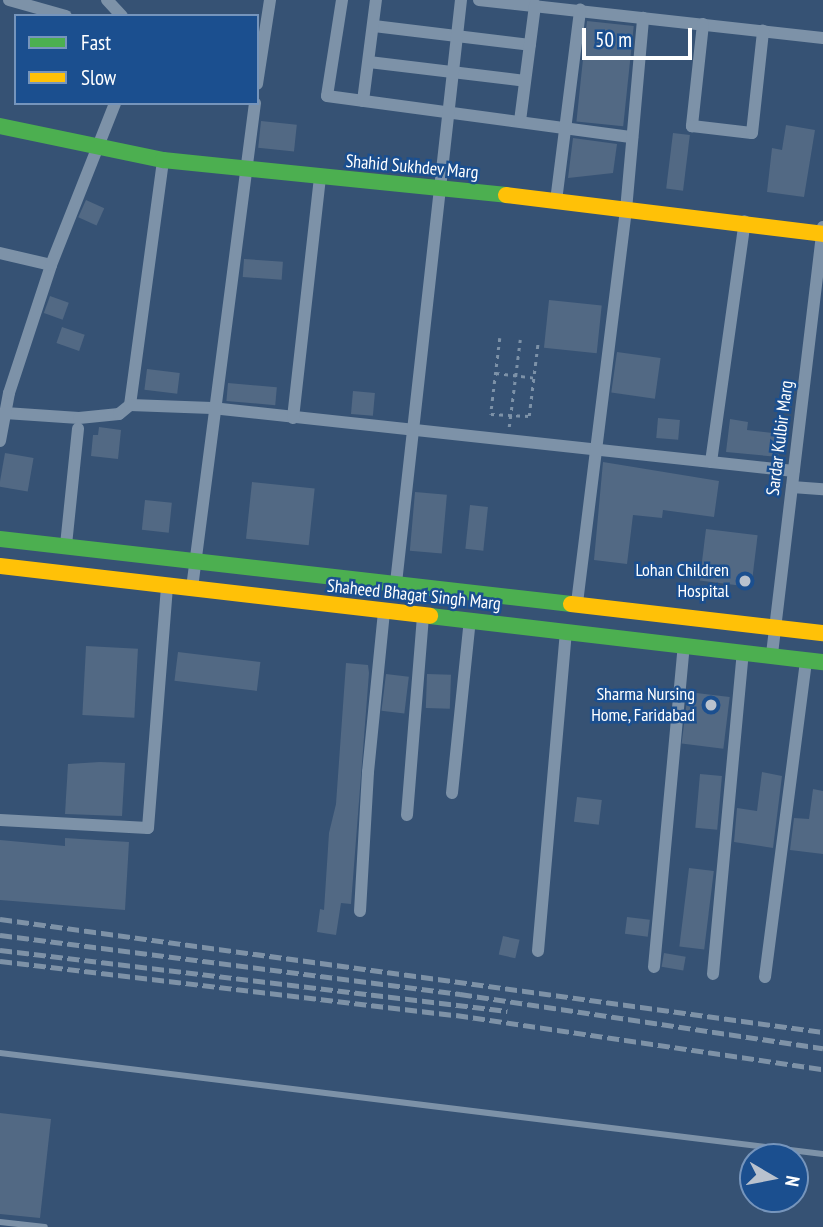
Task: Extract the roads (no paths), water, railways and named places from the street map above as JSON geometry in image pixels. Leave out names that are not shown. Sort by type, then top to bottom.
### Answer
[{"type":"street","points":[[9,0],[59,14]]},
{"type":"street","points":[[107,0],[120,14]]},
{"type":"street","points":[[259,71],[270,0]]},
{"type":"street","points":[[342,0],[327,96],[632,137]]},
{"type":"street","points":[[363,101],[376,0]]},
{"type":"street","points":[[396,583],[416,433],[447,113],[461,0]]},
{"type":"street","points":[[479,0],[823,38]]},
{"type":"street","points":[[520,121],[535,5]]},
{"type":"street","points":[[556,201],[563,127],[580,10]]},
{"type":"street","points":[[577,603],[626,210],[643,18]]},
{"type":"street","points":[[703,24],[692,126],[704,128],[752,133],[763,31]]},
{"type":"street","points":[[374,26],[530,46]]},
{"type":"street","points":[[369,62],[525,81]]},
{"type":"street","points":[[0,441],[5,413],[4,391],[114,105]]},
{"type":"street","points":[[192,588],[212,408],[255,105]]},
{"type":"street","name":"Shahid Sukhdev Marg","points":[[0,126],[98,149],[163,160],[320,178],[440,187],[823,231]]},
{"type":"street","points":[[130,405],[163,160]]},
{"type":"street","points":[[293,418],[320,178]]},
{"type":"street","points":[[711,462],[744,221]]},
{"type":"street","name":"Sardar Kulbir Marg","points":[[772,654],[823,231]]},
{"type":"street","points":[[0,253],[51,265]]},
{"type":"street","points":[[5,413],[91,418],[119,414],[130,405],[212,408],[416,433],[595,448],[794,471]]},
{"type":"street","points":[[66,545],[78,429]]},
{"type":"street","points":[[792,488],[823,489]]},
{"type":"street","name":"Shaheed Bhagat Singh Marg","points":[[0,539],[823,633]]},
{"type":"street","name":"Shaheed Bhagat Singh Marg","points":[[0,566],[823,662]]},
{"type":"street","points":[[0,820],[148,828],[167,585]]},
{"type":"street","points":[[360,911],[368,772],[384,611]]},
{"type":"street","points":[[407,815],[423,615]]},
{"type":"street","points":[[452,793],[470,620]]},
{"type":"street","points":[[538,951],[566,631]]},
{"type":"street","points":[[654,967],[684,644]]},
{"type":"street","points":[[713,974],[743,651]]},
{"type":"street","points":[[765,977],[806,660]]},
{"type":"lane","points":[[0,1053],[823,1154]]},
{"type":"lane","points":[[0,1222],[45,1227]]},
{"type":"railway","points":[[0,919],[823,1032]]},
{"type":"railway","points":[[0,935],[460,994],[823,1048]]},
{"type":"railway","points":[[0,950],[507,1011]]},
{"type":"railway","points":[[0,961],[456,1015],[823,1069]]},
{"type":"place","name":"Lohan Children Hospital","points":[[745,581]]},
{"type":"place","name":"Sharma Nursing Home, Faridabad","points":[[711,705]]}]
